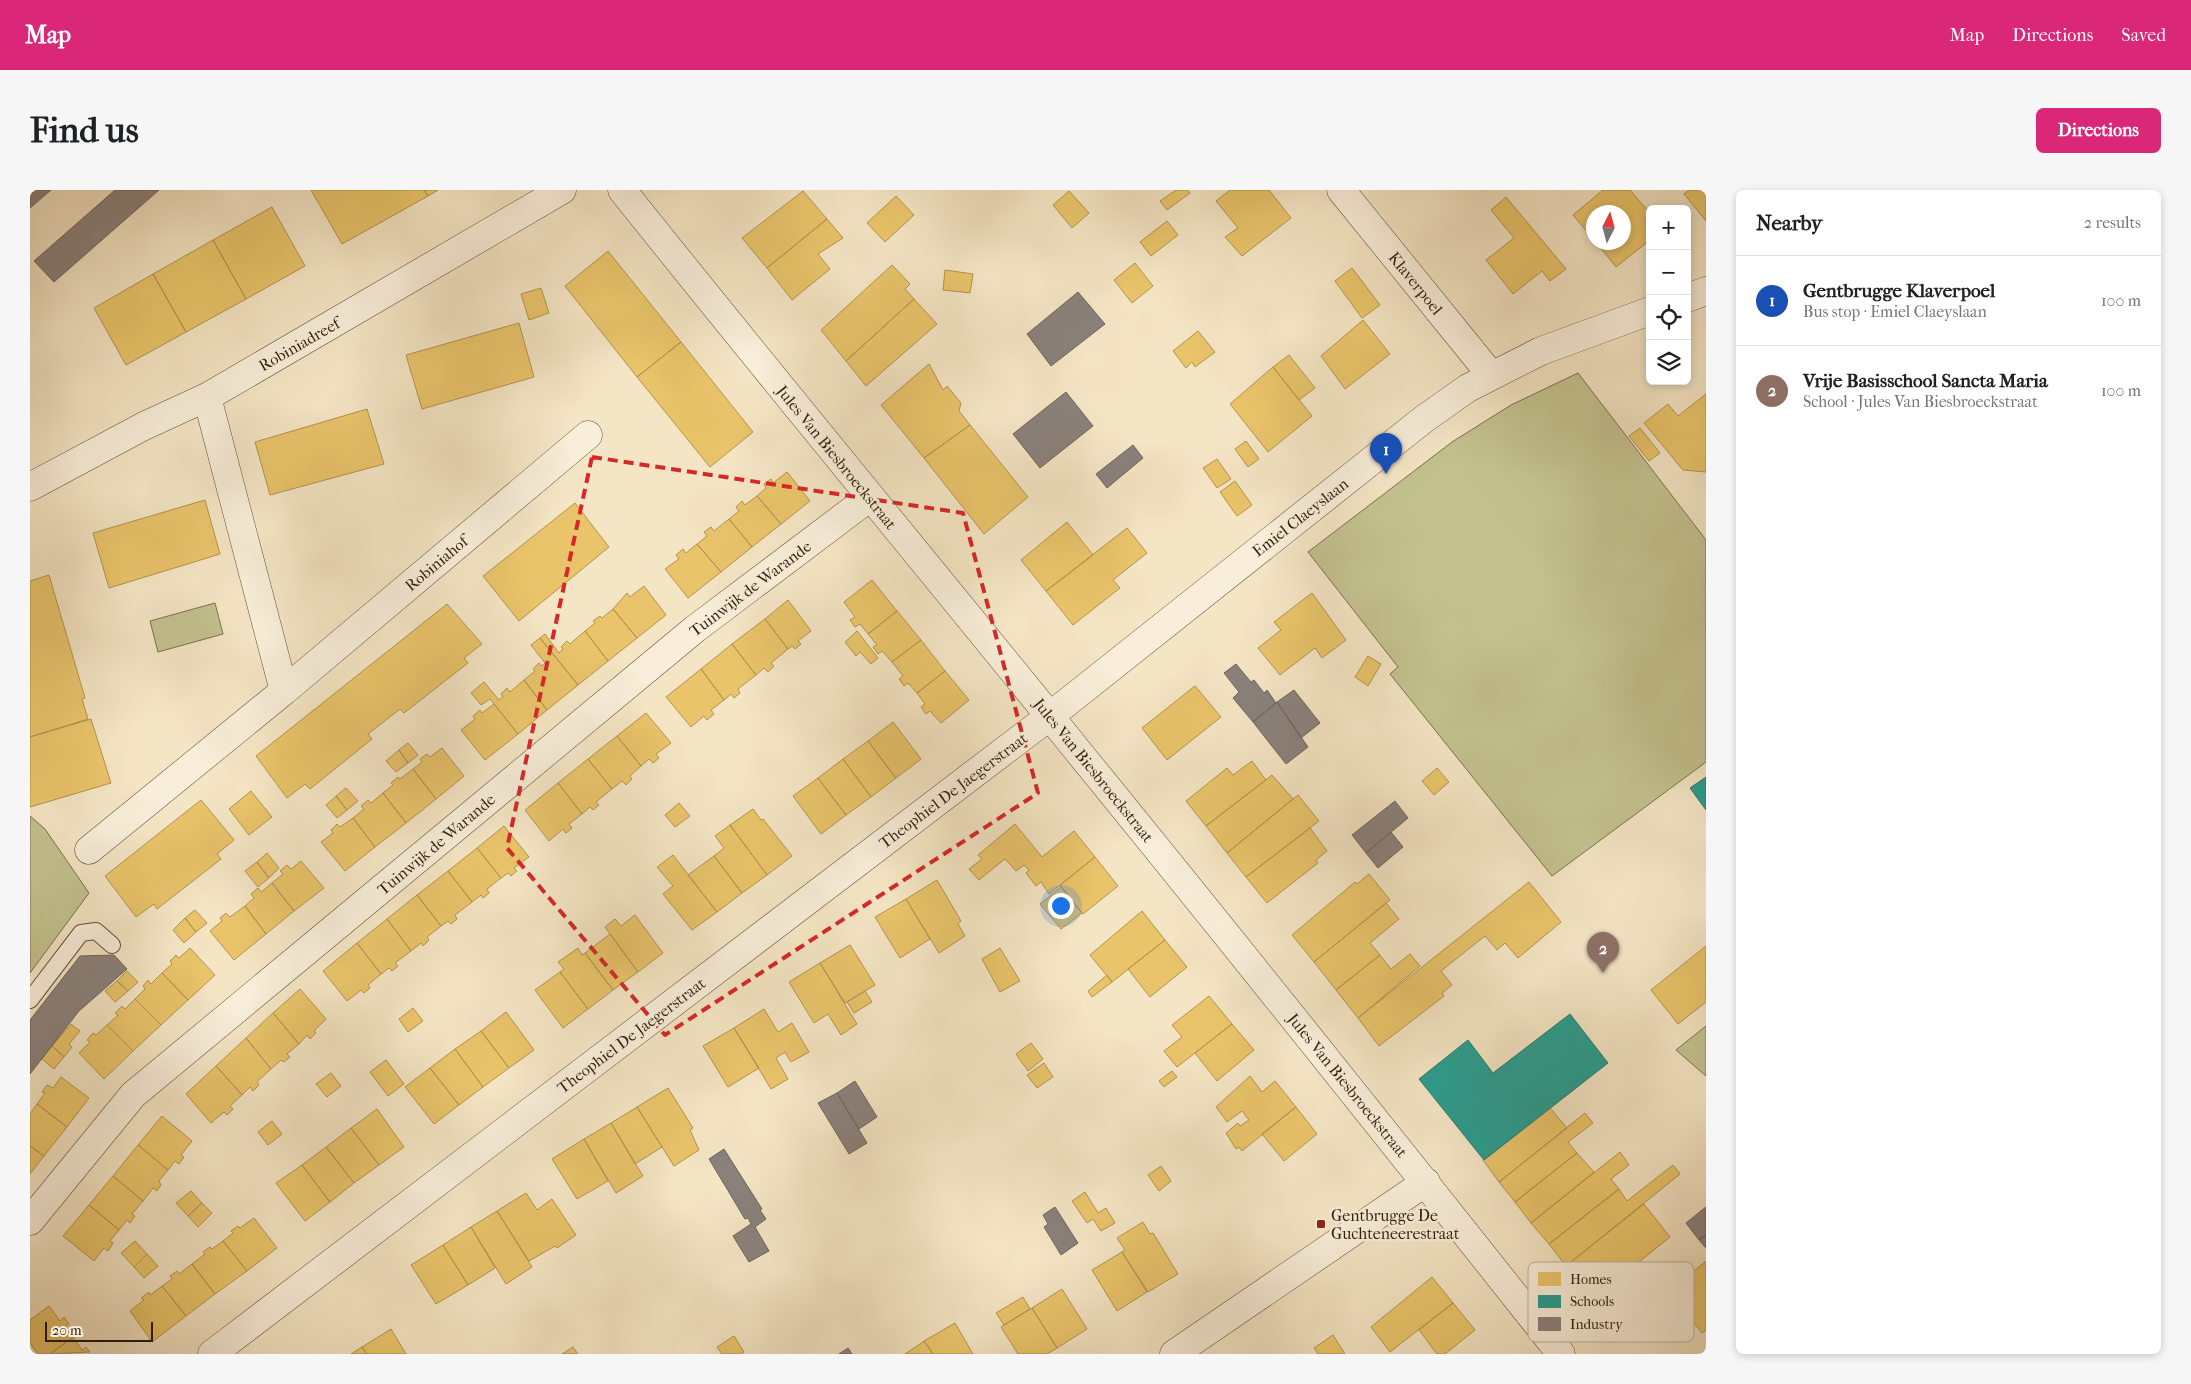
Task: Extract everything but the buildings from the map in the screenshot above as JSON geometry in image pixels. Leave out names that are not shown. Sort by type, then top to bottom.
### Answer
[{"type":"street","name":"Robiniadreef","points":[[30,487],[144,426],[207,397],[562,190]]},
{"type":"street","name":"Jules Van Biesbroeckstraat","points":[[622,190],[1050,716],[1426,1182],[1528,1312]]},
{"type":"street","name":"Klaverpoel","points":[[1340,190],[1491,375]]},
{"type":"street","points":[[1691,297],[1706,291]]},
{"type":"street","name":"Emiel Claeyslaan","points":[[1050,716],[1424,419],[1468,388],[1541,351],[1646,312]]},
{"type":"street","points":[[207,397],[284,691]]},
{"type":"street","name":"Robiniahof","points":[[89,850],[284,691],[588,436]]},
{"type":"street","name":"Tuinwijk de Warande","points":[[30,1222],[133,1095],[695,629],[870,497]]},
{"type":"street","name":"Theophiel De Jaegerstraat","points":[[212,1354],[1050,716]]},
{"type":"street","points":[[1174,1354],[1426,1182]]},
{"type":"street","name":"Jules Van Biesbroeckstraat","points":[[1552,1342],[1561,1354]]},
{"type":"lane","points":[[30,1000],[81,932],[96,931],[112,946]]},
{"type":"highlighted area","points":[[592,457],[963,513],[1038,793],[665,1035],[507,848]]},
{"type":"shaded area","points":[[1578,373],[1706,540],[1706,762],[1552,876],[1390,674],[1398,667],[1308,552],[1452,442],[1511,405]]},
{"type":"shaded area","points":[[215,603],[223,634],[158,652],[150,621]]},
{"type":"shaded area","points":[[30,816],[45,829],[89,893],[30,973]]},
{"type":"shaded area","points":[[1706,1026],[1706,1076],[1676,1050]]},
{"type":"place","name":"Gentbrugge Klaverpoel","points":[[1386,474]]},
{"type":"place","name":"Vrije Basisschool Sancta Maria","points":[[1603,973]]},
{"type":"place","name":"Gentbrugge De Guchteneerestraat","points":[[1321,1224]]}]
